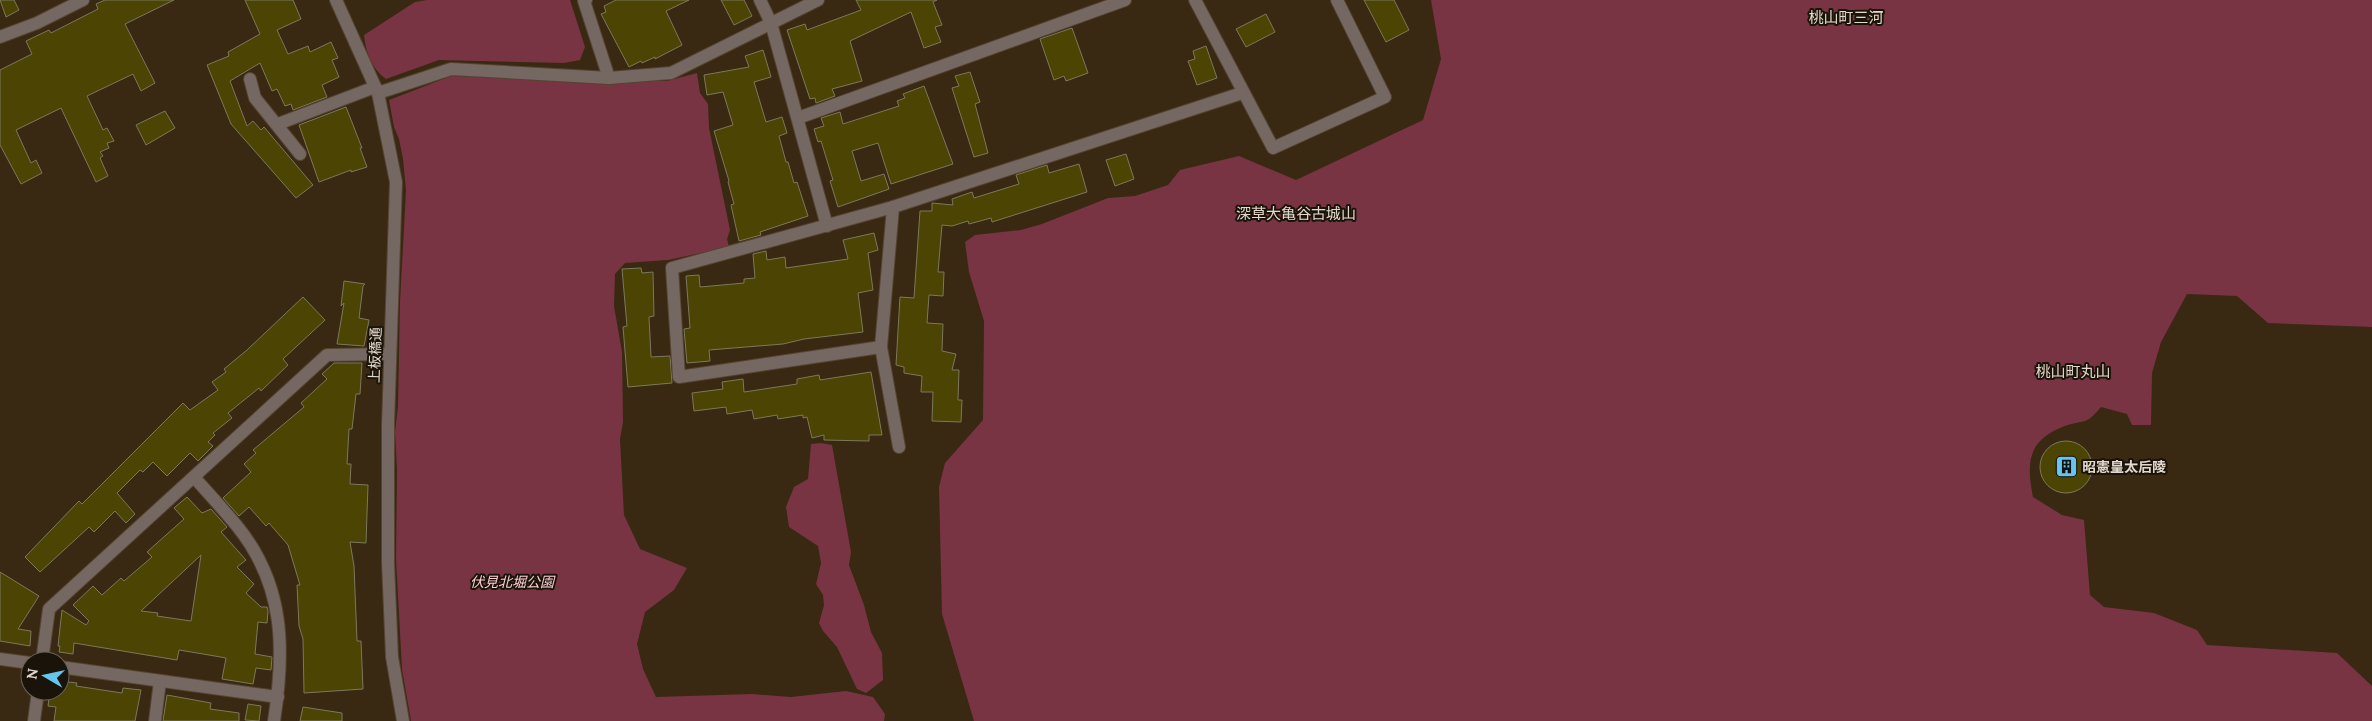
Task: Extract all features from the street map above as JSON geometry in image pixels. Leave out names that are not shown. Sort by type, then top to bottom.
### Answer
[{"type":"street","points":[[0,38],[37,23],[83,0]]},
{"type":"street","name":"上板橋通","points":[[336,0],[376,90],[396,182],[388,425],[388,563],[392,657],[403,721]]},
{"type":"street","points":[[586,0],[584,1],[608,78]]},
{"type":"street","points":[[760,0],[771,23],[827,226]]},
{"type":"street","points":[[278,124],[376,90],[451,69],[608,78],[671,73],[818,0]]},
{"type":"street","points":[[798,118],[1125,0]]},
{"type":"street","points":[[1195,0],[1272,148],[1385,97],[1338,0]]},
{"type":"street","points":[[250,79],[255,98],[278,124],[300,154]]},
{"type":"street","points":[[881,347],[679,376],[672,268],[893,207],[1242,93]]},
{"type":"street","points":[[893,207],[881,347],[899,447]]},
{"type":"street","points":[[43,651],[49,609],[327,355],[390,354]]},
{"type":"street","points":[[194,477],[238,527],[270,581],[278,615],[282,647],[274,721]]},
{"type":"street","points":[[0,659],[20,662]]},
{"type":"street","points":[[70,668],[278,697]]},
{"type":"street","points":[[155,721],[160,681]]},
{"type":"street","points":[[34,721],[37,701]]},
{"type":"green space","points":[[427,0],[570,0],[585,47],[580,60],[564,63],[439,60],[386,79],[370,60],[364,35],[415,2]]},
{"type":"green space","points":[[1431,0],[2372,0],[2372,327],[2268,323],[2237,296],[2187,294],[2161,342],[2152,373],[2151,425],[2132,425],[2127,414],[2101,407],[2088,420],[2065,426],[2043,438],[2032,453],[2030,473],[2033,497],[2062,515],[2084,520],[2090,595],[2104,607],[2154,613],[2197,630],[2207,645],[2337,653],[2372,686],[2372,721],[974,721],[942,614],[939,487],[945,463],[983,420],[984,321],[969,272],[965,242],[975,235],[1021,230],[1042,224],[1108,198],[1135,196],[1168,185],[1180,170],[1239,156],[1296,180],[1423,120],[1441,59]]},
{"type":"green space","name":"伏見北堀公園","points":[[697,73],[700,93],[708,104],[709,128],[730,230],[727,239],[729,247],[668,260],[625,263],[615,274],[614,306],[622,352],[623,422],[620,439],[624,515],[640,549],[687,568],[674,590],[645,612],[637,644],[643,669],[656,697],[752,694],[791,697],[846,691],[873,697],[885,714],[884,721],[411,721],[402,669],[396,559],[397,470],[395,432],[398,406],[400,302],[406,190],[403,159],[389,100],[451,76],[667,81]]},
{"type":"green space","points":[[811,444],[832,445],[851,552],[849,565],[864,605],[871,632],[882,653],[883,680],[866,693],[857,689],[837,647],[823,631],[819,623],[824,605],[823,595],[816,584],[821,563],[818,546],[789,527],[786,507],[794,487],[808,479]]},
{"type":"building","points":[[0,0],[14,0],[19,10],[6,17]]},
{"type":"building","points":[[105,0],[174,0],[125,24],[155,83],[141,91],[133,74],[87,96],[103,130],[107,128],[114,141],[107,143],[109,148],[100,152],[103,156],[100,158],[108,176],[96,182],[61,108],[16,130],[31,163],[36,160],[42,173],[21,184],[0,145],[0,70],[32,54],[26,41],[49,30],[51,33],[98,9],[96,4]]},
{"type":"building","points":[[245,0],[293,0],[301,19],[277,30],[288,54],[308,46],[310,52],[331,42],[338,58],[332,60],[339,77],[322,85],[327,97],[293,110],[291,104],[285,106],[277,89],[272,91],[260,63],[230,81],[247,126],[253,121],[261,130],[264,127],[313,185],[296,198],[231,124],[207,65],[229,56],[228,52],[260,34]]},
{"type":"building","points":[[616,0],[689,0],[666,11],[682,45],[655,59],[655,57],[642,63],[641,61],[629,67],[601,14],[606,12],[604,6]]},
{"type":"building","points":[[721,0],[744,0],[752,16],[734,25]]},
{"type":"building","points":[[856,0],[937,0],[933,2],[942,25],[935,27],[941,42],[924,48],[911,12],[850,41],[862,81],[832,89],[835,96],[816,103],[815,98],[810,99],[787,30],[805,24],[807,30],[861,10]]},
{"type":"building","points":[[1364,0],[1394,0],[1409,30],[1386,42]]},
{"type":"building","points":[[1266,14],[1275,32],[1246,47],[1236,29]]},
{"type":"building","points":[[1072,28],[1088,73],[1066,81],[1064,76],[1054,80],[1040,39]]},
{"type":"building","points":[[1206,46],[1217,78],[1197,85],[1188,61],[1195,59],[1193,51]]},
{"type":"building","points":[[763,50],[771,77],[754,82],[766,122],[782,117],[787,133],[779,136],[786,162],[788,162],[794,183],[797,182],[808,216],[760,232],[761,235],[739,241],[731,205],[734,204],[729,181],[714,131],[733,125],[723,92],[707,95],[704,75],[749,67],[745,56]]},
{"type":"building","points":[[970,72],[980,102],[975,104],[988,153],[974,157],[952,88],[959,86],[955,76]]},
{"type":"building","points":[[924,86],[953,164],[891,184],[878,143],[852,151],[861,181],[884,174],[889,189],[838,207],[830,181],[833,180],[821,141],[818,142],[814,129],[824,126],[821,118],[840,112],[843,124],[899,106],[897,101],[905,98],[903,94]]},
{"type":"building","points":[[346,107],[362,148],[360,148],[367,167],[351,172],[351,170],[319,182],[299,125]]},
{"type":"building","points":[[165,111],[175,128],[146,145],[136,125]]},
{"type":"building","points":[[1126,154],[1134,179],[1115,186],[1106,160]]},
{"type":"building","points":[[1079,164],[1087,192],[992,222],[991,218],[969,224],[968,221],[952,226],[942,225],[938,272],[944,272],[943,296],[929,295],[927,323],[943,324],[942,351],[956,354],[952,370],[959,370],[958,400],[962,400],[961,422],[932,421],[933,392],[921,392],[922,376],[904,373],[904,367],[896,365],[900,297],[914,298],[920,211],[932,211],[932,203],[953,205],[952,199],[972,192],[974,198],[1019,184],[1016,175],[1047,165],[1049,173]]},
{"type":"building","points":[[874,233],[878,250],[868,253],[873,290],[858,293],[863,332],[804,339],[783,344],[709,350],[710,361],[687,363],[684,329],[690,328],[686,276],[699,275],[700,287],[744,283],[744,279],[755,278],[753,254],[766,251],[767,260],[785,257],[786,268],[848,259],[843,240]]},
{"type":"building","points":[[641,268],[642,273],[653,272],[654,316],[649,317],[651,357],[670,356],[672,383],[628,387],[623,327],[627,326],[622,269]]},
{"type":"building","points":[[344,281],[365,284],[363,286],[359,318],[369,320],[364,346],[337,344],[344,303],[341,306]]},
{"type":"building","points":[[303,297],[325,320],[283,359],[288,365],[261,391],[259,388],[228,413],[232,418],[213,433],[215,435],[208,442],[213,446],[198,461],[190,453],[167,476],[153,462],[143,472],[140,470],[117,493],[135,514],[126,523],[115,511],[94,532],[89,527],[40,572],[25,557],[79,501],[82,504],[183,403],[190,410],[218,390],[212,382],[226,372],[224,369]]},
{"type":"building","points":[[334,363],[362,363],[360,394],[356,394],[352,429],[349,429],[347,464],[351,464],[350,484],[368,485],[366,543],[350,542],[354,566],[357,641],[361,641],[363,689],[304,693],[303,639],[299,626],[297,585],[300,585],[288,545],[269,523],[266,526],[249,507],[239,516],[223,498],[251,472],[244,464],[256,453],[253,450],[304,407],[301,403],[327,379],[322,374]]},
{"type":"building","points":[[871,372],[882,435],[869,435],[869,441],[824,440],[824,435],[812,438],[807,417],[803,418],[803,415],[778,419],[777,415],[754,419],[752,410],[727,414],[726,407],[694,411],[692,393],[723,389],[722,382],[743,379],[744,392],[797,384],[797,379],[819,375],[820,380]]},
{"type":"building","name":"昭憲皇太后陵","points":[[2061,441],[2071,441],[2081,445],[2088,452],[2092,467],[2088,482],[2081,489],[2071,493],[2061,493],[2051,489],[2044,482],[2040,472],[2040,462],[2044,452],[2051,445]]},
{"type":"building","points":[[187,497],[202,513],[211,509],[227,527],[221,532],[246,560],[237,567],[254,584],[246,593],[261,607],[267,607],[267,623],[258,622],[255,654],[272,657],[271,670],[256,668],[253,684],[222,679],[226,658],[179,650],[177,660],[74,643],[73,654],[70,654],[70,651],[59,651],[60,646],[58,646],[62,610],[86,625],[89,621],[73,605],[93,586],[102,595],[121,578],[124,581],[152,557],[147,552],[184,519],[174,508]],"holes":[[[201,555],[191,621],[157,616],[158,613],[141,611]]]},
{"type":"building","points":[[0,572],[39,596],[18,629],[31,631],[30,646],[0,641]]},
{"type":"building","points":[[70,682],[77,683],[76,686],[122,693],[123,688],[141,690],[135,721],[54,721],[56,707],[48,706],[49,701],[70,701]]},
{"type":"building","points":[[167,695],[211,703],[210,709],[239,713],[239,721],[163,721]]},
{"type":"building","points":[[248,704],[261,706],[259,721],[245,720]]},
{"type":"building","points":[[303,707],[342,713],[342,721],[300,721]]},
{"type":"place","name":"昭憲皇太后陵","points":[[2066,467]]},
{"type":"district","name":"桃山町三河","points":[[1846,17]]},
{"type":"district","name":"深草大亀谷古城山","points":[[1296,213]]},
{"type":"district","name":"桃山町丸山","points":[[2073,371]]}]
